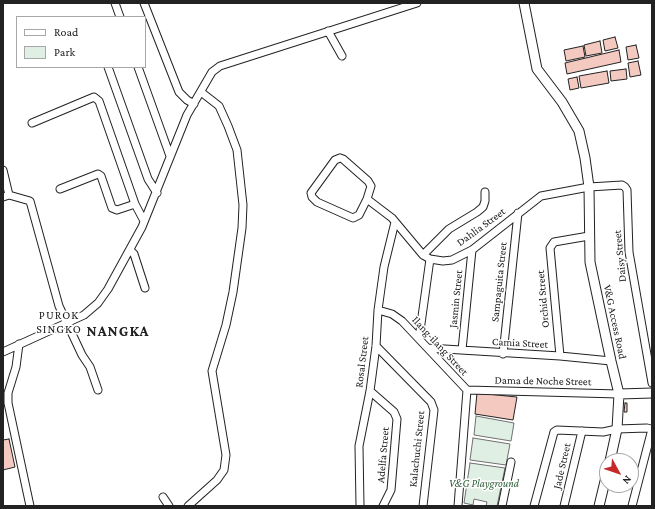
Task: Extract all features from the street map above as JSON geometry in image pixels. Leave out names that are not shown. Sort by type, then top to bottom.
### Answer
[{"type":"street","points":[[115,3],[120,16]]},
{"type":"street","points":[[144,3],[179,92],[187,100],[194,104]]},
{"type":"street","points":[[3,352],[84,315],[98,303],[108,289],[130,250],[157,193],[187,114],[194,104],[207,78],[212,72],[220,66],[416,3]]},
{"type":"street","name":"V&G Access Road","points":[[524,3],[537,69],[562,102],[579,131],[585,158],[589,188],[590,262],[619,394],[617,429],[612,453]]},
{"type":"street","points":[[328,31],[342,56]]},
{"type":"street","points":[[108,68],[148,179],[157,193]]},
{"type":"street","points":[[138,68],[170,156]]},
{"type":"street","points":[[188,506],[217,480],[224,470],[226,455],[212,371],[226,325],[233,292],[242,228],[243,205],[237,150],[228,126],[219,106],[200,92]]},
{"type":"street","points":[[32,123],[94,97],[98,101],[135,204],[144,220]]},
{"type":"street","points":[[340,158],[370,183],[371,186],[366,200],[359,215],[353,218],[317,202],[312,197],[311,193],[335,160],[340,158]]},
{"type":"street","points":[[3,170],[6,196],[30,201],[59,306],[82,355],[90,366],[98,390]]},
{"type":"street","points":[[60,189],[98,174],[101,176],[112,208],[117,210],[135,204]]},
{"type":"street","name":"Daisy Street","points":[[589,188],[622,185],[627,190],[629,252],[652,383]]},
{"type":"street","name":"Dahlia Street","points":[[427,257],[442,261],[452,260],[472,250],[541,196],[589,188]]},
{"type":"street","points":[[419,338],[427,257],[449,229],[483,207],[485,192]]},
{"type":"street","points":[[366,200],[392,218],[427,257]]},
{"type":"street","name":"Sampaguita Street","points":[[503,354],[518,213]]},
{"type":"street","name":"Rosal Street","points":[[360,506],[359,446],[370,391],[384,267],[395,222]]},
{"type":"street","name":"Orchid Street","points":[[560,356],[550,248],[554,242],[590,236]]},
{"type":"street","points":[[130,250],[134,254],[146,288]]},
{"type":"street","name":"Jasmin Street","points":[[462,350],[472,250]]},
{"type":"street","name":"Ilang-ilang Street","points":[[378,310],[392,314],[402,322],[419,338],[467,390],[458,506]]},
{"type":"street","points":[[19,344],[16,367],[8,393],[8,403],[30,506]]},
{"type":"street","name":"Kalachuchi Street","points":[[376,346],[431,402],[434,410],[423,506]]},
{"type":"street","name":"Camia Street","points":[[428,348],[503,354],[560,356],[611,361]]},
{"type":"street","name":"Dama de Noche Street","points":[[467,390],[619,394]]},
{"type":"street","name":"Adelfa Street","points":[[370,391],[394,412],[397,419],[391,490],[383,506]]},
{"type":"street","points":[[619,394],[652,393]]},
{"type":"street","points":[[534,506],[554,432],[557,430],[603,432],[617,429],[647,428],[651,430],[651,433],[632,506]]},
{"type":"street","name":"Jade Street","points":[[564,506],[582,431]]},
{"type":"street","points":[[502,506],[511,462]]},
{"type":"street","points":[[599,506],[602,493]]},
{"type":"street","points":[[163,497],[169,506]]},
{"type":"green space","points":[[476,416],[514,423],[511,441],[474,435]]},
{"type":"green space","points":[[473,438],[510,444],[506,465],[470,460]]},
{"type":"green space","name":"V&G Playground","points":[[470,463],[505,468],[497,506],[486,506],[487,502],[474,499],[473,505],[464,503]]},
{"type":"building","points":[[615,37],[618,48],[605,51],[603,40]]},
{"type":"building","points":[[600,41],[602,53],[586,56],[584,45]]},
{"type":"building","points":[[636,45],[639,58],[628,60],[626,47]]},
{"type":"building","points":[[583,46],[585,57],[566,61],[564,50]]},
{"type":"building","points":[[619,50],[621,62],[567,74],[565,63]]},
{"type":"building","points":[[638,61],[641,75],[630,77],[628,63]]},
{"type":"building","points":[[626,69],[627,79],[611,81],[610,71]]},
{"type":"building","points":[[607,71],[609,83],[581,88],[579,76]]},
{"type":"building","points":[[577,77],[579,88],[570,90],[568,79]]},
{"type":"building","points":[[477,393],[517,397],[513,420],[475,414]]},
{"type":"building","points":[[625,403],[627,403],[627,412],[624,412]]},
{"type":"building","points":[[9,439],[15,467],[3,470],[3,440]]},
{"type":"district","name":"PUROK SINGKO","points":[[59,322]]},
{"type":"district","name":"NANGKA","points":[[118,331]]}]
